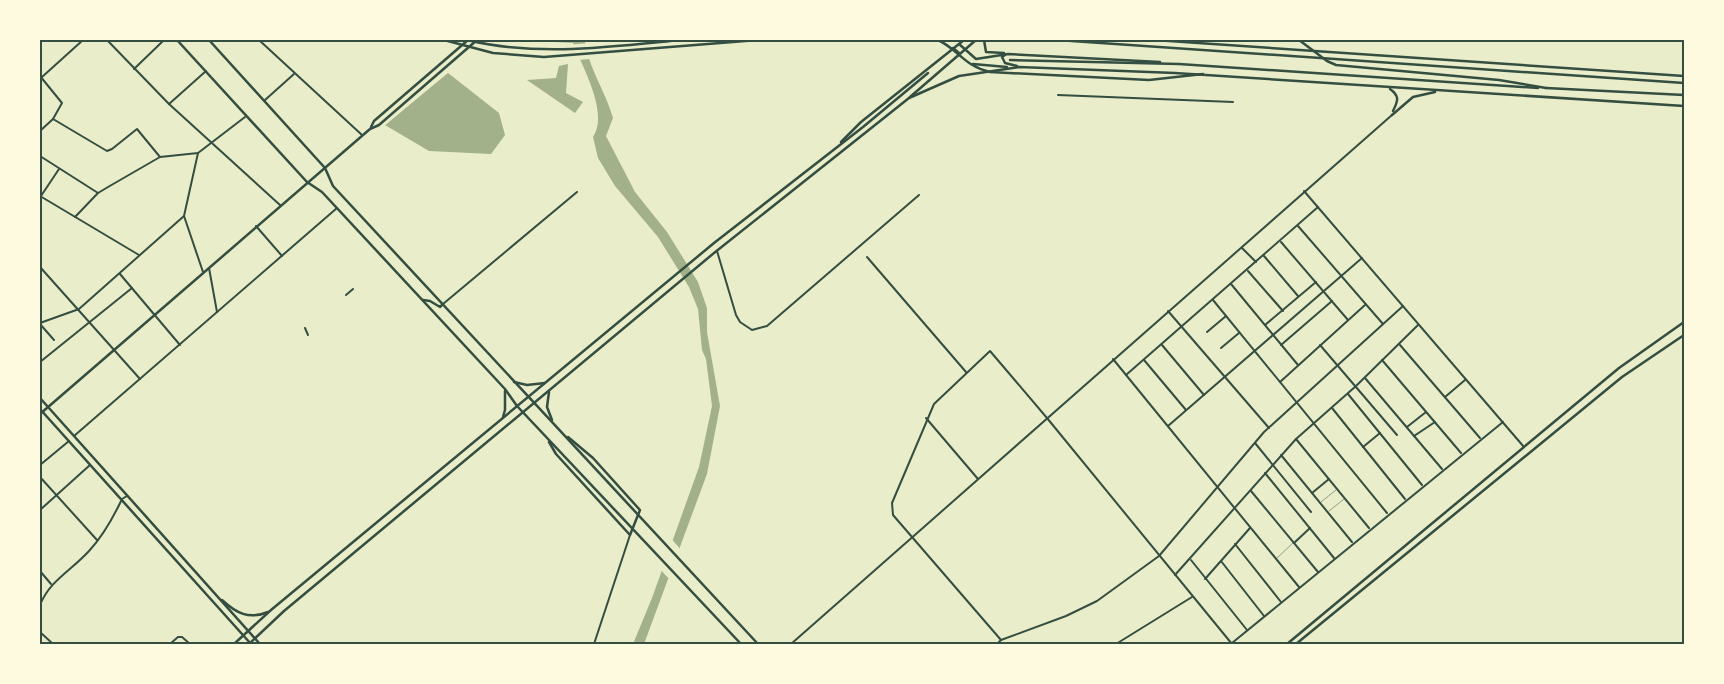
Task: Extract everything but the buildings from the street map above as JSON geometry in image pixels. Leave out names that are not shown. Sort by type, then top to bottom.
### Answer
[{"type":"main road","points":[[177,40],[307,182],[322,192],[337,208],[505,389],[517,406],[741,644]]},
{"type":"main road","points":[[209,40],[325,168],[333,186],[758,644]]},
{"type":"main road","points":[[444,40],[493,53],[544,58],[758,40]]},
{"type":"main road","points":[[681,40],[545,50],[504,47],[468,40],[374,121],[370,128],[325,168],[41,412],[122,499],[250,644],[284,611],[716,252],[909,98],[976,40]]},
{"type":"main road","points":[[370,128],[379,125],[477,40]]},
{"type":"main road","points":[[938,40],[945,43],[968,64],[990,72],[1149,80],[1203,74]]},
{"type":"main road","points":[[841,142],[861,122],[964,40]]},
{"type":"main road","points":[[984,40],[986,52],[1008,54],[1121,58],[1179,64],[1684,95]]},
{"type":"main road","points":[[1057,40],[1684,83]]},
{"type":"main road","points":[[1154,40],[1684,76]]},
{"type":"main road","points":[[1299,40],[1336,65],[1499,80],[1546,88]]},
{"type":"main road","points":[[959,44],[976,58],[1008,54]]},
{"type":"main road","points":[[953,48],[970,63],[982,66],[1203,74],[1446,92],[1684,106]]},
{"type":"main road","points":[[1008,54],[1003,56],[1003,61],[1019,67]]},
{"type":"main road","points":[[1010,60],[1179,64]]},
{"type":"main road","points":[[909,98],[959,76],[1019,67]]},
{"type":"main road","points":[[234,644],[248,629],[710,246],[841,142],[863,127],[928,73]]},
{"type":"main road","points":[[1387,88],[1397,94],[1398,98],[1392,115]]},
{"type":"main road","points":[[1392,115],[1412,97],[1446,92]]},
{"type":"main road","points":[[422,300],[430,301],[440,307],[443,304]]},
{"type":"main road","points":[[1287,644],[1619,368],[1684,322]]},
{"type":"main road","points":[[1296,644],[1622,377],[1684,335]]},
{"type":"main road","points":[[513,382],[532,385],[546,383]]},
{"type":"main road","points":[[502,419],[505,410],[505,389]]},
{"type":"main road","points":[[549,391],[548,407],[552,422]]},
{"type":"main road","points":[[40,398],[260,644]]},
{"type":"main road","points":[[548,438],[556,454],[630,535],[640,510],[593,458],[560,430]]},
{"type":"main road","points":[[222,600],[237,613],[251,616],[271,610]]},
{"type":"street","points":[[40,131],[53,119],[62,103],[40,77],[83,40]]},
{"type":"street","points":[[107,40],[169,104],[280,205]]},
{"type":"street","points":[[134,69],[164,40]]},
{"type":"street","points":[[259,40],[362,135]]},
{"type":"street","points":[[169,104],[206,71]]},
{"type":"street","points":[[265,100],[294,74]]},
{"type":"street","points":[[1058,95],[1233,102]]},
{"type":"street","points":[[791,644],[1392,115]]},
{"type":"street","points":[[75,218],[98,193],[160,157],[198,153],[245,116]]},
{"type":"street","points":[[53,119],[107,150],[112,149],[137,129],[160,157]]},
{"type":"street","points":[[198,153],[184,216],[203,272]]},
{"type":"street","points":[[40,156],[98,193]]},
{"type":"street","points":[[59,168],[40,196],[140,255]]},
{"type":"street","points":[[1304,191],[1530,454]]},
{"type":"street","points":[[443,304],[577,192]]},
{"type":"street","points":[[716,252],[736,315],[740,322],[752,330],[767,326],[919,196]]},
{"type":"street","points":[[1126,375],[1182,328],[1318,207]]},
{"type":"street","points":[[74,436],[337,208]]},
{"type":"street","points":[[54,340],[40,323],[79,309],[184,216]]},
{"type":"street","points":[[1298,225],[1383,324]]},
{"type":"street","points":[[256,226],[282,256]]},
{"type":"street","points":[[1281,241],[1348,320]]},
{"type":"street","points":[[1242,248],[1256,263]]},
{"type":"street","points":[[1264,256],[1299,296]]},
{"type":"street","points":[[867,257],[966,372]]},
{"type":"street","points":[[1168,426],[1362,258]]},
{"type":"street","points":[[41,267],[140,379]]},
{"type":"street","points":[[209,267],[217,312]]},
{"type":"street","points":[[1248,270],[1282,311]]},
{"type":"street","points":[[120,274],[180,345]]},
{"type":"street","points":[[1266,325],[1316,282]]},
{"type":"street","points":[[1232,284],[1298,364]]},
{"type":"street","points":[[40,362],[132,288]]},
{"type":"street","points":[[346,295],[353,289]]},
{"type":"street","points":[[1213,300],[1388,514]]},
{"type":"street","points":[[1281,345],[1332,301]]},
{"type":"street","points":[[1280,382],[1366,304]]},
{"type":"street","points":[[997,644],[1001,640],[1066,616],[1100,599],[1159,556],[1269,428],[1403,306]]},
{"type":"street","points":[[1168,311],[1269,428]]},
{"type":"street","points":[[1207,332],[1226,316]]},
{"type":"street","points":[[1175,575],[1191,560],[1296,439],[1348,394],[1418,325]]},
{"type":"street","points":[[305,328],[308,335]]},
{"type":"street","points":[[1221,348],[1239,333]]},
{"type":"street","points":[[1399,344],[1480,438]]},
{"type":"street","points":[[1162,345],[1204,395]]},
{"type":"street","points":[[1320,345],[1397,435]]},
{"type":"street","points":[[1001,640],[892,514],[892,504],[926,418],[934,404],[990,351],[1232,644],[1422,485],[1503,422]]},
{"type":"street","points":[[1113,359],[1299,587]]},
{"type":"street","points":[[1144,360],[1186,410]]},
{"type":"street","points":[[1382,360],[1461,454]]},
{"type":"street","points":[[1365,378],[1442,469]]},
{"type":"street","points":[[1445,397],[1465,380]]},
{"type":"street","points":[[1348,394],[1422,485]]},
{"type":"street","points":[[1332,408],[1406,499]]},
{"type":"street","points":[[1407,428],[1426,412]]},
{"type":"street","points":[[926,418],[978,479]]},
{"type":"street","points":[[1414,436],[1434,422]]},
{"type":"street","points":[[1363,448],[1380,433]]},
{"type":"street","points":[[1296,439],[1370,529]]},
{"type":"street","points":[[40,465],[69,441]]},
{"type":"street","points":[[1255,443],[1311,512]]},
{"type":"street","points":[[1281,455],[1353,543]]},
{"type":"street","points":[[40,510],[90,464]]},
{"type":"street","points":[[1265,473],[1334,558]]},
{"type":"street","points":[[40,477],[98,541]]},
{"type":"street","points":[[1312,493],[1329,479]]},
{"type":"street","points":[[1251,491],[1318,572]]},
{"type":"street","points":[[40,605],[52,584],[98,541],[122,499],[127,496]]},
{"type":"street","points":[[1205,579],[1250,527]]},
{"type":"street","points":[[1294,543],[1310,528]]},
{"type":"street","points":[[594,644],[630,535]]},
{"type":"street","points":[[1235,544],[1281,602]]},
{"type":"street","points":[[1191,560],[1248,630]]},
{"type":"street","points":[[1220,561],[1264,616]]},
{"type":"street","points":[[40,571],[52,584]]},
{"type":"street","points":[[1116,644],[1192,597]]},
{"type":"street","points":[[40,632],[53,644]]},
{"type":"street","points":[[170,644],[178,637],[182,637],[190,644]]},
{"type":"lane","points":[[1320,503],[1337,488]]},
{"type":"lane","points":[[1328,512],[1345,498]]},
{"type":"lane","points":[[1276,559],[1294,543]]},
{"type":"shaded area","points":[[517,40],[602,40],[585,42],[590,62],[613,118],[606,136],[635,192],[667,232],[698,282],[707,308],[707,332],[720,406],[707,474],[644,644],[633,644],[652,598],[699,467],[712,406],[706,359],[702,350],[698,309],[689,287],[658,237],[615,186],[598,158],[593,137],[597,127],[598,116],[596,103],[593,90],[573,43]]},
{"type":"shaded area","points":[[568,64],[566,93],[583,102],[575,113],[527,80],[556,78],[559,66]]},
{"type":"shaded area","points":[[448,73],[499,113],[505,135],[491,154],[429,151],[385,125]]},
{"type":"pier","points":[[604,42],[588,44],[591,59],[577,60],[571,45],[565,45]]},
{"type":"pier","points":[[446,71],[449,71],[383,127],[384,124]]},
{"type":"pier","points":[[670,537],[682,551],[671,581],[659,568]]}]
